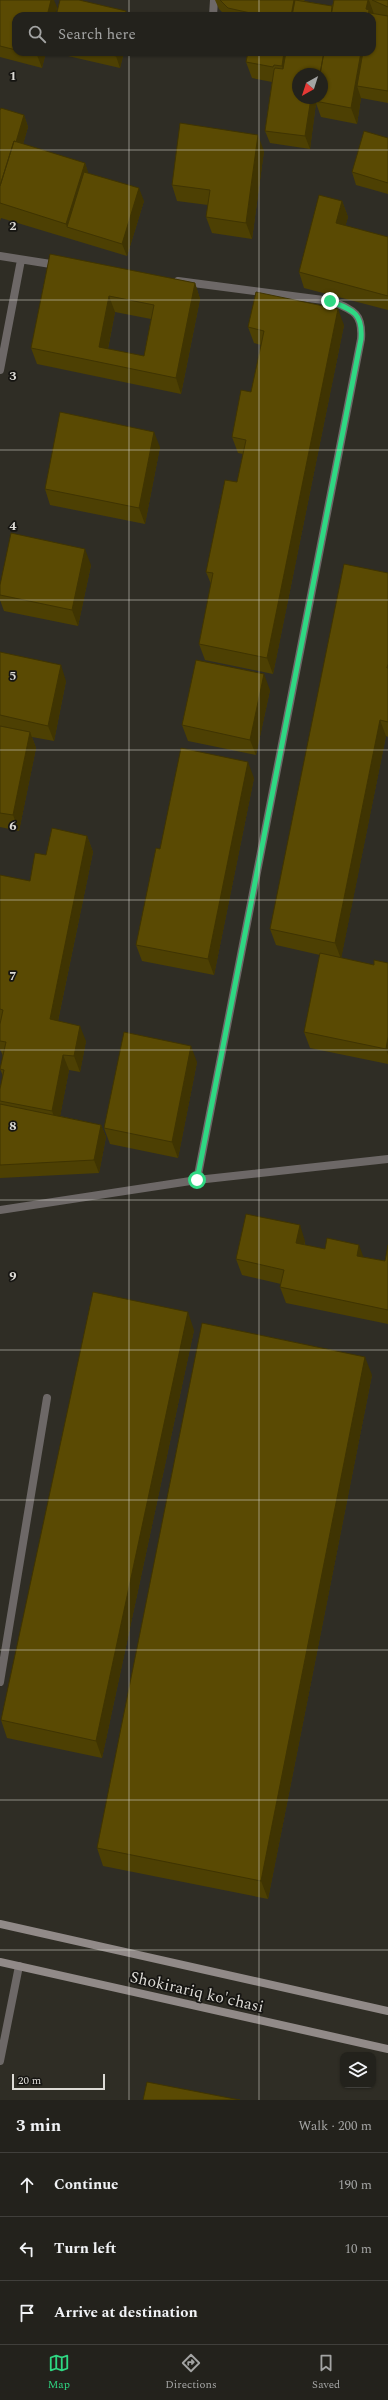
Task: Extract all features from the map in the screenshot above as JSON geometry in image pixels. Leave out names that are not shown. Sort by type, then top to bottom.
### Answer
[{"type":"main road","name":"Shokirariq ko'chasi","points":[[0,1924],[388,2011]]},
{"type":"main road","name":"Shokirariq ko'chasi","points":[[0,1962],[388,2049]]},
{"type":"street","points":[[213,12],[214,0]]},
{"type":"street","points":[[0,256],[69,266]]},
{"type":"street","points":[[0,370],[21,260]]},
{"type":"street","points":[[172,280],[330,301],[352,309],[362,324],[361,339],[197,1180]]},
{"type":"street","points":[[0,1210],[197,1180],[388,1159]]},
{"type":"street","points":[[0,1682],[47,1398]]},
{"type":"street","points":[[0,2061],[19,1966]]},
{"type":"building","points":[[0,0],[51,0],[48,12],[12,12],[12,49],[0,46]]},
{"type":"building","points":[[60,0],[79,0],[126,11],[126,12],[57,12]]},
{"type":"building","points":[[220,0],[294,0],[292,12],[246,12],[228,8]]},
{"type":"building","points":[[295,0],[332,6],[331,12],[293,12]]},
{"type":"building","points":[[334,0],[368,0],[366,9],[369,10],[369,12],[332,12]]},
{"type":"building","points":[[372,0],[388,0],[388,7]]},
{"type":"building","points":[[376,14],[388,16],[388,91],[357,86],[362,56],[376,56]]},
{"type":"building","points":[[247,56],[283,56],[282,66],[274,65],[273,67],[246,62]]},
{"type":"building","points":[[285,56],[323,56],[321,68],[292,68],[292,104],[310,104],[305,136],[265,131],[275,68],[283,69]]},
{"type":"building","points":[[323,56],[360,56],[351,108],[328,104],[328,68],[321,68]]},
{"type":"building","points":[[1,108],[24,115],[0,186],[0,110]]},
{"type":"building","points":[[180,123],[258,135],[246,223],[206,217],[210,190],[172,185]]},
{"type":"building","points":[[364,131],[388,138],[388,183],[352,172]]},
{"type":"building","points":[[14,141],[85,163],[66,224],[0,203],[0,186]]},
{"type":"building","points":[[84,172],[139,188],[122,244],[67,227]]},
{"type":"building","points":[[319,195],[342,201],[336,223],[388,237],[388,296],[299,272]]},
{"type":"building","points":[[50,254],[195,283],[176,378],[31,348]],"holes":[[[109,296],[154,305],[144,356],[99,347]]]},
{"type":"building","points":[[256,292],[338,309],[267,658],[199,644],[213,573],[206,572],[225,480],[237,482],[246,440],[232,437],[241,390],[251,392],[264,331],[248,327]]},
{"type":"building","points":[[60,412],[154,432],[139,508],[45,489]]},
{"type":"building","points":[[11,533],[85,549],[72,610],[0,595],[0,585]]},
{"type":"building","points":[[344,564],[388,573],[388,722],[380,720],[335,943],[270,929]]},
{"type":"building","points":[[0,652],[61,665],[48,726],[0,715]]},
{"type":"building","points":[[196,660],[264,674],[250,740],[182,725]]},
{"type":"building","points":[[0,726],[30,732],[13,815],[0,813]]},
{"type":"building","points":[[181,748],[248,762],[208,959],[136,945],[156,848],[160,849]]},
{"type":"building","points":[[52,828],[87,836],[50,1019],[80,1026],[74,1056],[63,1055],[52,1111],[0,1101],[0,1089],[4,1070],[0,1069],[6,1042],[0,1041],[0,1024],[3,1010],[0,1009],[0,875],[30,881],[35,853],[46,855]]},
{"type":"building","points":[[320,953],[374,965],[374,960],[388,963],[388,1037],[386,1049],[304,1032]]},
{"type":"building","points":[[124,1032],[191,1046],[172,1142],[104,1128]]},
{"type":"building","points":[[0,1104],[101,1125],[94,1160],[0,1165]]},
{"type":"building","points":[[246,1214],[300,1225],[296,1243],[325,1249],[327,1238],[359,1245],[357,1256],[385,1261],[388,1245],[388,1310],[280,1287],[284,1270],[236,1259]]},
{"type":"building","points":[[93,1292],[188,1312],[96,1741],[1,1720]]},
{"type":"building","points":[[202,1323],[365,1357],[261,1881],[97,1848]]},
{"type":"building","points":[[147,2082],[240,2100],[143,2100]]},
{"type":"route","points":[[197,1180],[361,339],[362,324],[352,309],[330,301]]}]
